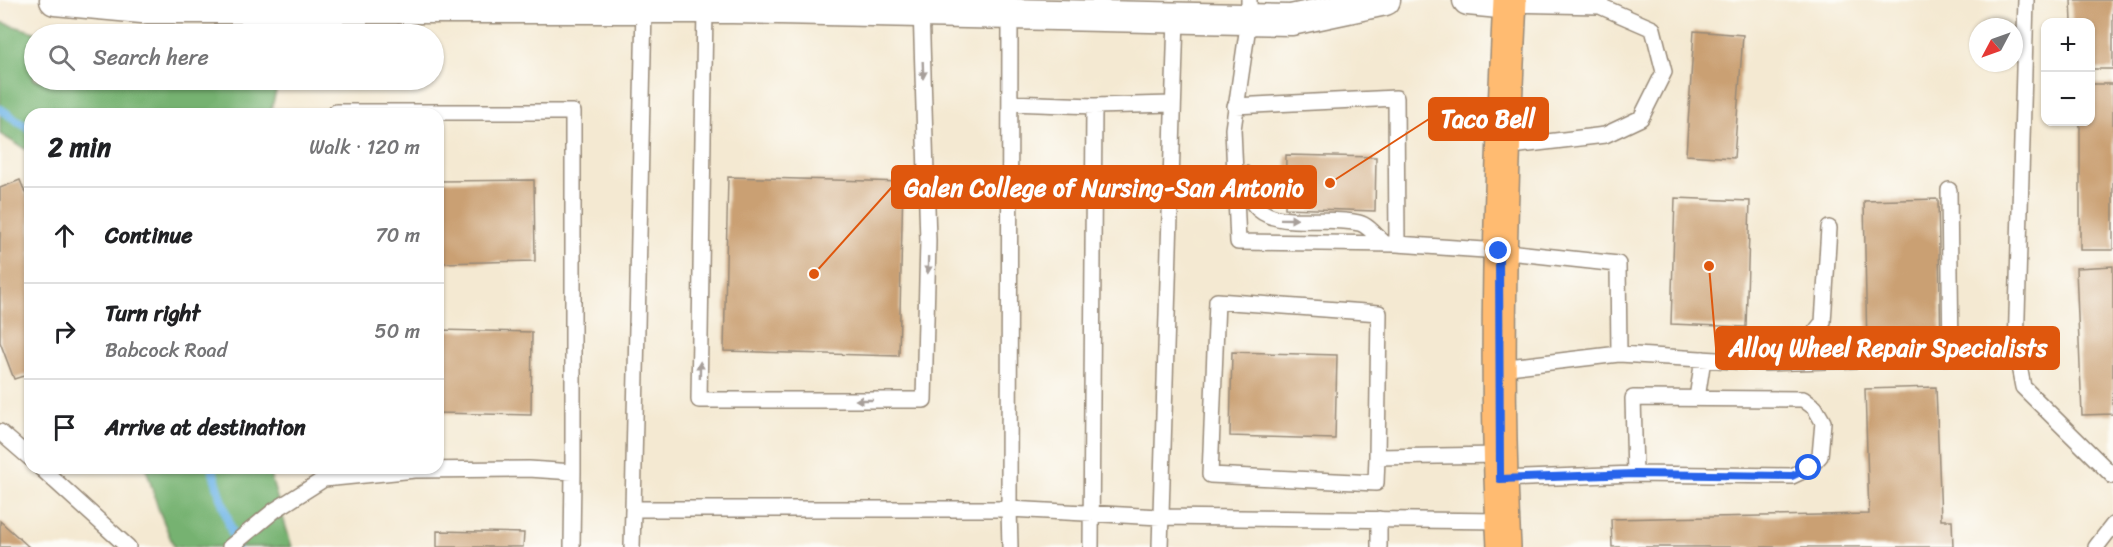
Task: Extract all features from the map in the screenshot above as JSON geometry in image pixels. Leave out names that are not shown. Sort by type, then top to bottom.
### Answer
[{"type":"main road","points":[[1503,534],[1500,467],[1499,251],[1510,2]]},
{"type":"street","points":[[55,0],[142,8],[218,4],[661,5],[705,8],[816,5],[921,6],[1010,14],[1176,17],[1249,9],[1291,20],[1385,0]]},
{"type":"street","points":[[1468,0],[1510,2]]},
{"type":"lane","points":[[2026,0],[2016,350],[2023,387],[2113,476]]},
{"type":"lane","points":[[1504,147],[1605,135],[1641,118],[1664,72],[1653,29],[1600,6],[1510,2]]},
{"type":"lane","points":[[632,547],[661,5]]},
{"type":"lane","points":[[705,8],[699,400],[924,400],[928,241],[921,6]]},
{"type":"lane","points":[[1249,9],[1233,129],[1238,242],[1390,244],[1499,251],[1618,264],[1619,354]]},
{"type":"lane","points":[[1010,14],[1010,547]]},
{"type":"lane","points":[[1160,547],[1176,17]]},
{"type":"lane","points":[[1235,106],[1396,98],[1390,244]]},
{"type":"lane","points":[[1010,103],[1094,106],[1173,104]]},
{"type":"lane","points":[[1091,547],[1094,106]]},
{"type":"lane","points":[[444,112],[573,112],[572,547]]},
{"type":"lane","points":[[1233,129],[1244,146],[1245,191],[1260,213],[1277,219],[1361,223],[1390,244]]},
{"type":"lane","points":[[1500,368],[1619,354],[1766,363],[1951,357],[1949,190]]},
{"type":"lane","points":[[1766,363],[1801,350],[1823,322],[1829,228]]},
{"type":"lane","points":[[1217,301],[1379,314],[1377,457],[1376,483],[1210,475],[1217,301]]},
{"type":"lane","points":[[1697,398],[1703,359]]},
{"type":"lane","points":[[1377,457],[1500,467],[1635,474],[1792,476],[1809,468],[1820,456],[1823,422],[1815,408],[1803,399],[1632,398],[1635,474]]},
{"type":"lane","points":[[0,432],[24,453]]},
{"type":"lane","points":[[444,470],[529,469],[573,472]]},
{"type":"lane","points":[[48,474],[129,547]]},
{"type":"lane","points":[[230,547],[275,510],[324,479],[375,474]]},
{"type":"lane","points":[[633,509],[1009,509],[1160,517],[1379,519],[1503,534]]},
{"type":"lane","points":[[1379,519],[1379,547]]},
{"type":"lane","points":[[2096,547],[2113,525]]},
{"type":"green space","points":[[0,22],[24,29],[24,90],[276,90],[272,108],[24,108],[24,148],[0,134]]},
{"type":"green space","points":[[148,474],[270,474],[292,547],[174,547],[158,508]]},
{"type":"building","points":[[2071,0],[2113,0],[2113,69],[2095,69],[2095,18],[2072,18]]},
{"type":"building","points":[[1694,31],[1743,35],[1734,158],[1686,155]]},
{"type":"building","points":[[2095,84],[2113,84],[2113,250],[2080,250],[2080,126],[2095,126]]},
{"type":"building","points":[[1286,155],[1376,157],[1375,211],[1285,208]]},
{"type":"building","points":[[728,177],[903,182],[899,356],[724,351]]},
{"type":"building","points":[[20,180],[24,190],[24,376],[14,379],[0,342],[0,188]]},
{"type":"building","points":[[534,180],[535,261],[444,263],[444,181]]},
{"type":"building","points":[[1675,198],[1750,201],[1746,327],[1671,324]]},
{"type":"building","points":[[1938,199],[1941,347],[1867,348],[1864,201]]},
{"type":"building","points":[[2113,266],[2113,414],[2082,415],[2076,268]]},
{"type":"building","points":[[444,330],[532,332],[531,415],[444,413]]},
{"type":"building","points":[[1232,352],[1337,355],[1335,439],[1230,436]]},
{"type":"building","points":[[1936,387],[1941,520],[1952,520],[1953,547],[1612,547],[1611,519],[1869,514],[1865,389]]},
{"type":"building","points":[[0,521],[29,547],[0,547]]},
{"type":"building","points":[[437,531],[524,533],[523,547],[437,547]]},
{"type":"waterway","points":[[0,109],[24,125]]},
{"type":"waterway","points":[[214,474],[236,546]]},
{"type":"place","name":"Taco Bell","points":[[1330,183]]},
{"type":"place","name":"Alloy Wheel Repair Specialists","points":[[1709,266]]},
{"type":"place","name":"Galen College of Nursing-San Antonio","points":[[814,274]]},
{"type":"route","points":[[1499,251],[1500,479],[1635,474],[1792,476],[1809,468]]}]
